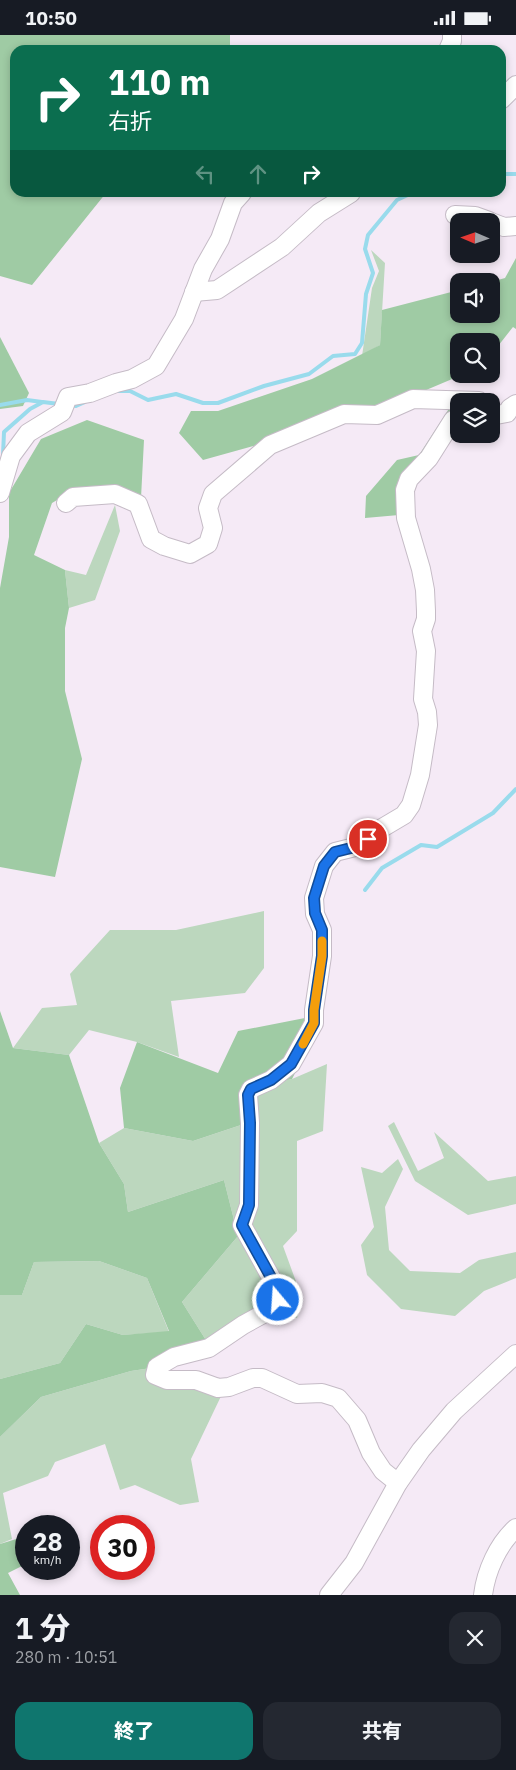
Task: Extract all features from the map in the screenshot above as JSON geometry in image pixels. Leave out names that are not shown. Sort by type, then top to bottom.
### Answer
[{"type":"street","points":[[506,95],[516,85]]},
{"type":"street","points":[[0,493],[11,455],[28,433],[65,405],[90,393],[132,379],[156,366],[184,319],[203,269],[220,239],[233,203],[238,197]]},
{"type":"street","points":[[194,292],[217,290],[282,247],[319,213],[345,197]]},
{"type":"street","points":[[500,226],[516,226]]},
{"type":"street","points":[[66,503],[73,497],[115,494],[138,505],[151,539],[164,546],[190,554],[208,544],[213,528],[208,508],[213,494],[270,445],[344,414],[377,415],[412,399],[450,400]]},
{"type":"street","points":[[500,406],[513,406]]},
{"type":"street","points":[[500,414],[507,413],[513,406]]},
{"type":"street","points":[[398,1483],[383,1471],[371,1453],[357,1420],[338,1398],[322,1393],[298,1394],[262,1377],[253,1378],[229,1387],[218,1388],[196,1380],[167,1380],[155,1375],[157,1367],[174,1357],[209,1348],[243,1325],[274,1308],[278,1300],[278,1290],[242,1225],[249,1205],[250,1123],[248,1095],[251,1089],[271,1080],[291,1064],[314,1023],[322,930],[315,913],[314,898],[324,866],[335,852],[359,846],[377,831],[404,815],[414,797],[420,775],[428,725],[423,699],[426,651],[422,631],[426,619],[426,611],[421,569],[406,517],[405,490],[409,479],[429,458],[450,425]]},
{"type":"street","points":[[330,1595],[354,1563],[398,1483],[421,1450],[454,1411],[516,1354]]},
{"type":"street","points":[[483,1595],[496,1552],[509,1533],[516,1528]]},
{"type":"green space","points":[[0,35],[230,35],[230,45],[10,45],[10,197],[103,197],[32,285],[0,276]]},
{"type":"green space","points":[[371,250],[385,263],[380,345],[362,356],[372,288],[379,271]]},
{"type":"green space","points":[[516,258],[516,329],[513,327],[500,344],[500,333],[450,333],[450,380],[412,396],[264,443],[203,460],[179,433],[191,411],[218,411],[312,379],[380,345],[382,310],[450,292],[450,323],[500,323],[500,279],[505,278]]},
{"type":"green space","points":[[0,337],[29,393],[23,406],[0,409]]},
{"type":"green space","points":[[450,407],[450,432],[410,488],[399,515],[365,518],[366,496],[397,460],[419,455]]},
{"type":"green space","points":[[87,420],[144,440],[141,498],[69,493],[52,503],[34,555],[65,570],[69,608],[65,628],[65,691],[82,759],[55,877],[0,867],[0,588],[9,537],[9,493],[41,439]]},
{"type":"green space","points":[[115,505],[120,531],[95,600],[69,608],[65,570],[86,575]]},
{"type":"green space","points":[[264,911],[264,968],[245,993],[171,1001],[179,1057],[137,1042],[89,1030],[69,1055],[13,1048],[42,1008],[77,1005],[70,974],[110,930],[176,930]]},
{"type":"green space","points":[[0,1011],[13,1048],[69,1055],[99,1143],[124,1184],[128,1212],[224,1180],[238,1236],[182,1302],[209,1345],[151,1368],[131,1371],[41,1397],[0,1437],[0,1379],[60,1363],[86,1324],[123,1335],[169,1331],[147,1278],[99,1261],[34,1262],[22,1295],[0,1295]]},
{"type":"green space","points":[[310,1017],[313,1038],[292,1079],[246,1089],[241,1125],[193,1141],[124,1128],[120,1088],[137,1042],[218,1073],[238,1031]]},
{"type":"green space","points":[[327,1064],[323,1131],[297,1141],[297,1231],[283,1246],[302,1298],[297,1318],[277,1311],[209,1345],[182,1302],[238,1236],[224,1180],[128,1212],[124,1184],[99,1143],[124,1128],[193,1141],[241,1125],[246,1089],[292,1079]]},
{"type":"green space","points":[[394,1122],[418,1171],[444,1158],[434,1132],[488,1181],[516,1176],[516,1204],[468,1215],[415,1181],[388,1126]]},
{"type":"green space","points":[[398,1159],[403,1169],[385,1207],[389,1250],[410,1271],[460,1273],[479,1260],[516,1252],[516,1278],[484,1291],[455,1316],[401,1309],[367,1275],[361,1245],[374,1227],[361,1167],[382,1173]]},
{"type":"green space","points":[[99,1261],[147,1278],[169,1332],[123,1335],[86,1324],[60,1363],[0,1379],[0,1295],[22,1295],[34,1262]]},
{"type":"green space","points":[[151,1368],[223,1392],[191,1459],[199,1502],[180,1505],[135,1485],[120,1490],[105,1444],[55,1462],[48,1476],[3,1493],[12,1539],[0,1544],[0,1437],[41,1397],[131,1371]]},
{"type":"green space","points":[[15,1539],[15,1570],[8,1573],[20,1595],[0,1595],[0,1544]]},
{"type":"waterway","points":[[506,174],[516,174]]},
{"type":"waterway","points":[[118,391],[130,391],[148,400],[176,394],[203,403],[218,403],[264,386],[309,374],[333,356],[355,354],[362,343],[366,294],[373,273],[365,249],[368,235],[397,200],[403,197]]},
{"type":"waterway","points":[[0,405],[27,400],[42,402]]},
{"type":"waterway","points":[[3,455],[4,432],[30,409],[43,402],[59,404]]},
{"type":"waterway","points":[[71,405],[76,406],[85,402]]},
{"type":"waterway","points":[[365,890],[382,868],[421,845],[437,847],[493,813],[516,789]]},
{"type":"slow traffic","points":[[303,1044],[314,1023],[322,941]]},
{"type":"route","points":[[278,1300],[278,1290],[242,1225],[249,1205],[250,1123],[248,1095],[251,1089],[271,1080],[291,1064],[314,1023],[314,1010],[322,956],[322,930],[315,913],[314,898],[324,866],[335,852],[359,846],[368,839]]}]
